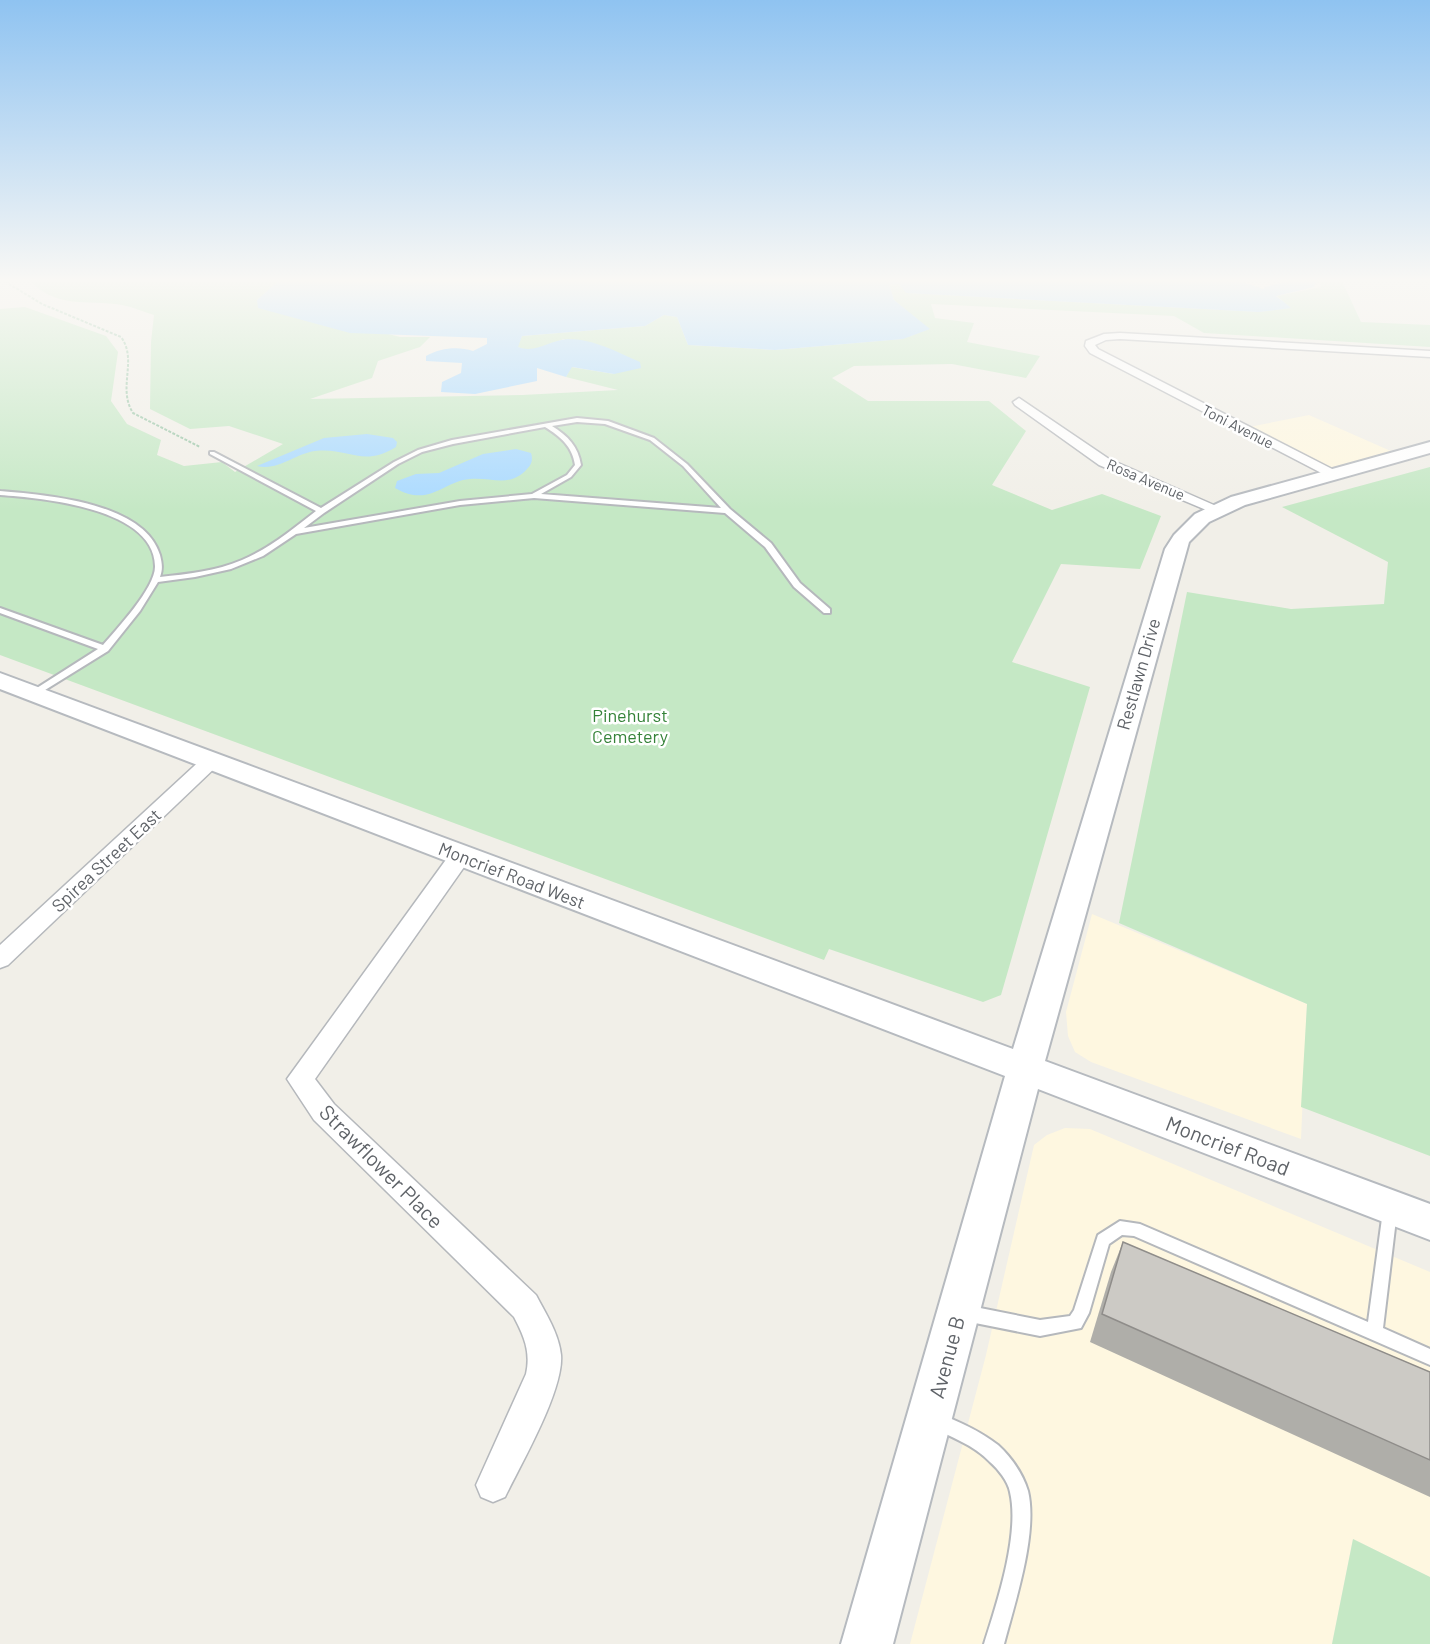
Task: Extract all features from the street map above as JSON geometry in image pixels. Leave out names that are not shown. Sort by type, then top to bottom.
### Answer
[{"type":"street","name":"Toni Avenue","points":[[1103,356],[1331,474]]},
{"type":"street","name":"Rosa Avenue","points":[[1019,402],[1104,462],[1216,509]]},
{"type":"street","name":"Restlawn Drive","points":[[1025,1070],[1175,549],[1191,528],[1216,509],[1261,493],[1430,447]]},
{"type":"street","name":"Moncrief Road West","points":[[0,680],[1025,1070]]},
{"type":"street","name":"Spirea Street East","points":[[0,959],[212,760]]},
{"type":"street","name":"Strawflower Place","points":[[461,855],[300,1079],[324,1112],[525,1306],[540,1334],[545,1362],[534,1397],[494,1485]]},
{"type":"street","name":"Moncrief Road","points":[[1025,1070],[1430,1222]]},
{"type":"street","name":"Avenue B","points":[[867,1644],[1025,1070]]},
{"type":"lane","points":[[155,580],[216,573],[238,566],[273,549],[321,512],[396,463],[420,451],[452,441],[546,425],[577,420],[599,421],[623,426],[652,439],[685,465],[727,511],[768,545],[797,585],[827,611]]},
{"type":"lane","points":[[534,496],[569,476],[578,465],[577,453],[567,439],[546,425]]},
{"type":"lane","points":[[212,453],[321,512]]},
{"type":"lane","points":[[0,493],[34,495],[118,516],[143,531],[155,549],[159,567],[155,580],[128,623],[105,649],[34,693]]},
{"type":"lane","points":[[294,532],[449,505],[534,496],[727,511]]},
{"type":"lane","points":[[0,610],[105,649]]},
{"type":"lane","points":[[1374,1333],[1391,1207]]},
{"type":"lane","points":[[958,1312],[1040,1328],[1075,1323],[1081,1313],[1103,1240],[1120,1228],[1127,1228],[1140,1231],[1430,1357]]},
{"type":"lane","points":[[929,1417],[986,1447],[1009,1472],[1019,1490],[1020,1529],[994,1644]]},
{"type":"path","points":[[128,356],[124,395],[132,413],[212,453]]},
{"type":"shaded area","points":[[1309,415],[1393,452],[1329,468],[1249,427]]},
{"type":"shaded area","points":[[1092,914],[1307,1004],[1301,1139],[1091,1062],[1075,1052],[1068,1036],[1066,1012]]},
{"type":"shaded area","points":[[1065,1128],[1090,1129],[1430,1272],[1430,1577],[1353,1539],[1332,1644],[910,1644],[986,1355],[1034,1145],[1047,1135]]},
{"type":"green space","name":"Pinehurst Cemetery","points":[[0,356],[117,356],[111,401],[127,424],[161,440],[157,455],[184,466],[222,462],[235,472],[283,444],[229,426],[190,429],[150,409],[151,356],[394,356],[378,361],[372,378],[310,399],[522,395],[618,390],[566,377],[571,367],[614,374],[588,356],[1040,356],[1026,378],[952,364],[854,366],[832,378],[868,401],[989,401],[1026,431],[992,485],[1052,510],[1102,494],[1161,516],[1140,569],[1061,564],[1012,662],[1090,687],[1001,995],[983,1002],[829,949],[824,960],[0,655]]},
{"type":"green space","points":[[1430,467],[1430,1156],[1301,1107],[1307,1004],[1119,923],[1187,592],[1291,609],[1384,604],[1388,562],[1282,507]]},
{"type":"green space","points":[[1353,1539],[1430,1577],[1430,1644],[1332,1644]]},
{"type":"water","points":[[426,356],[627,356],[640,362],[641,368],[614,374],[572,367],[566,377],[537,368],[537,381],[475,394],[441,392],[442,382],[461,373],[462,363],[426,361]]},
{"type":"water","points":[[367,434],[393,438],[397,442],[396,447],[374,456],[315,451],[272,466],[257,466],[324,438]]},
{"type":"water","points":[[516,449],[531,453],[532,459],[527,469],[514,478],[507,480],[470,479],[436,492],[418,495],[395,488],[397,481],[416,474],[439,473],[483,454]]},
{"type":"building","points":[[1123,1242],[1430,1372],[1430,1460],[1102,1314]]}]
